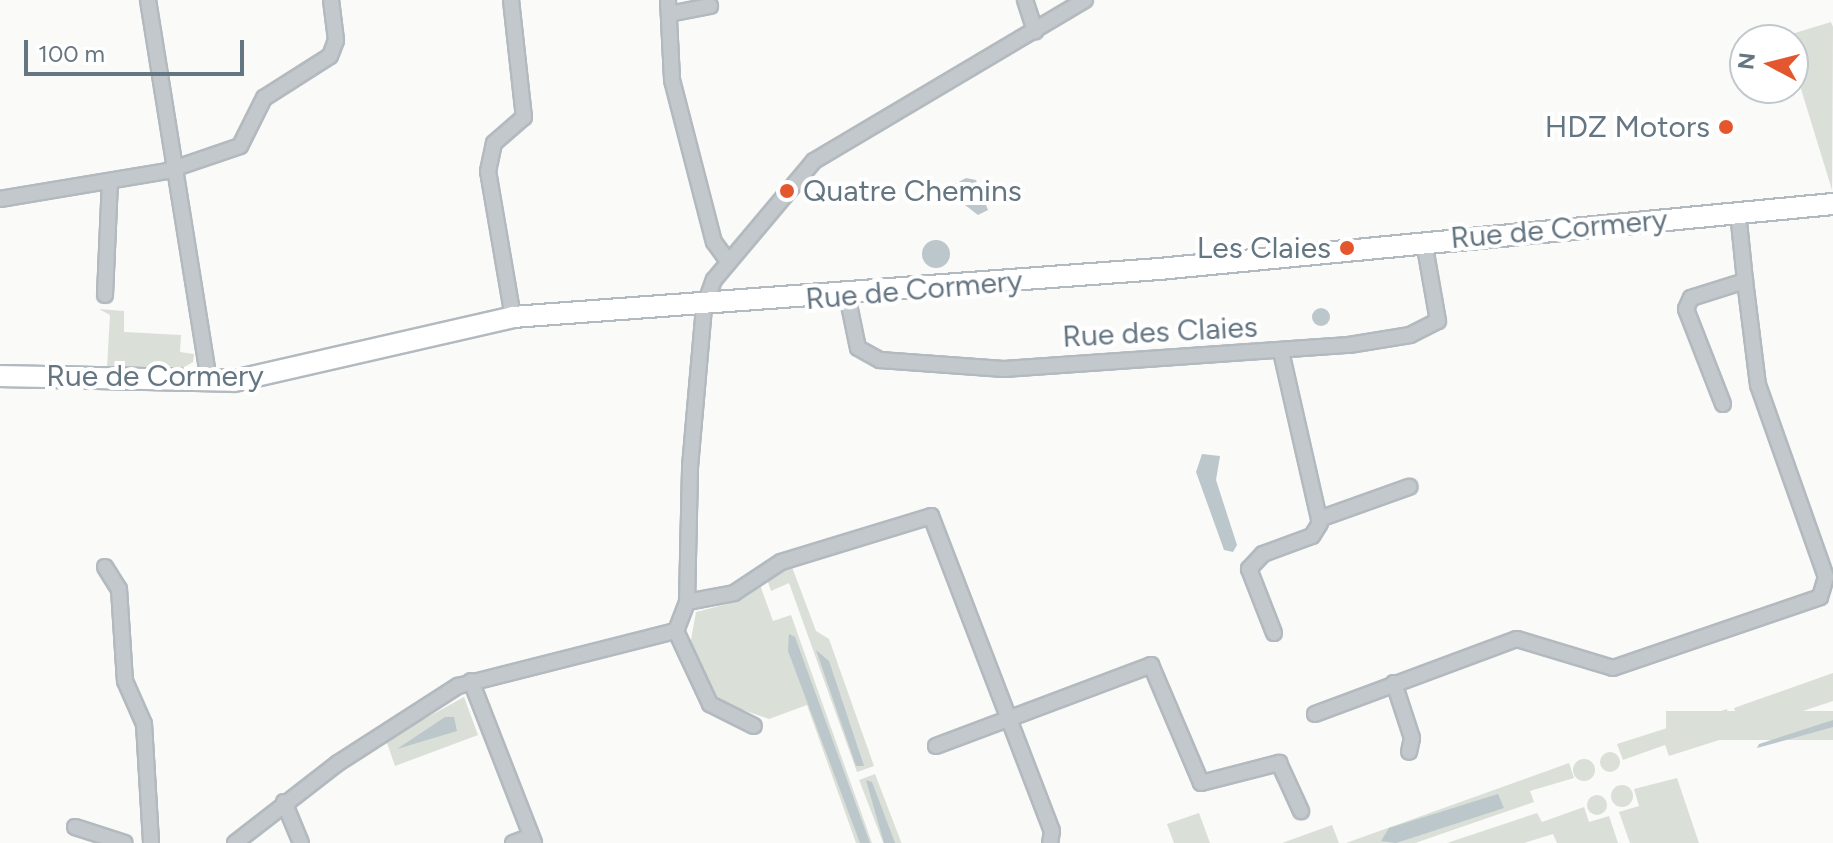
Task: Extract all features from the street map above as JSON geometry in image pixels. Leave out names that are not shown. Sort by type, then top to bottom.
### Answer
[{"type":"main road","name":"Rue de Cormery","points":[[0,376],[209,381],[282,374],[513,317],[704,307],[847,295],[1833,204]]},
{"type":"street","points":[[148,0],[177,164],[209,381]]},
{"type":"street","points":[[0,199],[110,182],[240,146],[264,98],[325,62],[336,40],[331,0]]},
{"type":"street","points":[[511,0],[524,117],[494,143],[488,171],[513,317]]},
{"type":"street","points":[[1025,0],[1035,31]]},
{"type":"street","points":[[754,726],[710,704],[676,631],[687,602],[704,307],[728,261],[814,161],[1085,0]]},
{"type":"street","points":[[710,6],[669,7],[672,80],[714,242],[728,261]]},
{"type":"street","points":[[105,295],[110,182]]},
{"type":"street","points":[[1315,714],[1526,638],[1591,665],[1621,667],[1820,597],[1826,577],[1758,385],[1738,212]]},
{"type":"street","name":"Rue des Claies","points":[[847,295],[858,348],[880,360],[1004,369],[1281,351],[1385,341],[1432,327],[1440,316],[1424,242]]},
{"type":"street","points":[[1723,404],[1686,302],[1745,281]]},
{"type":"street","points":[[1274,633],[1249,569],[1263,554],[1312,536],[1319,519],[1281,351]]},
{"type":"street","points":[[1319,519],[1409,487]]},
{"type":"street","points":[[687,602],[734,593],[781,562],[931,516],[1052,831],[1050,843]]},
{"type":"street","points":[[105,567],[119,589],[125,681],[144,724],[151,843]]},
{"type":"street","points":[[235,843],[284,802],[471,681],[676,631]]},
{"type":"street","points":[[936,746],[1151,665],[1201,783],[1279,763],[1301,811]]},
{"type":"street","points":[[471,681],[533,839],[513,843]]},
{"type":"street","points":[[1394,683],[1412,738],[1409,752]]},
{"type":"street","points":[[284,802],[301,843]]},
{"type":"street","points":[[75,827],[125,843]]},
{"type":"shaded area","points":[[1831,22],[1833,27],[1832,190],[1806,104],[1809,104],[1809,29]]},
{"type":"shaded area","points":[[966,178],[976,180],[988,210],[978,215],[961,202],[955,184]]},
{"type":"shaded area","points":[[936,240],[946,244],[950,254],[946,264],[936,268],[926,264],[922,254],[926,244]]},
{"type":"shaded area","points":[[1321,308],[1330,317],[1321,326],[1312,317]]},
{"type":"shaded area","points":[[99,309],[124,311],[124,332],[181,335],[180,352],[194,354],[193,362],[179,370],[107,368],[110,315]]},
{"type":"shaded area","points":[[1202,454],[1220,456],[1216,480],[1237,545],[1233,552],[1224,550],[1196,472]]},
{"type":"shaded area","points":[[792,567],[816,631],[829,639],[874,766],[857,772],[789,583],[771,591],[767,579]]},
{"type":"shaded area","points":[[760,585],[773,621],[791,615],[872,843],[856,843],[807,705],[769,719],[714,700],[702,681],[690,645],[696,612],[739,601]]},
{"type":"shaded area","points":[[789,634],[795,637],[870,843],[860,843],[788,651]]},
{"type":"shaded area","points":[[816,650],[829,661],[864,766],[856,766]]},
{"type":"shaded area","points":[[1833,673],[1833,701],[1742,731],[1734,708]]},
{"type":"shaded area","points":[[464,697],[478,735],[395,766],[386,740]]},
{"type":"shaded area","points":[[1727,709],[1735,735],[1669,756],[1665,745],[1623,760],[1617,744]]},
{"type":"shaded area","points":[[1666,711],[1833,711],[1833,740],[1666,740]]},
{"type":"shaded area","points":[[445,717],[454,717],[457,731],[397,749]]},
{"type":"shaded area","points":[[1833,720],[1833,727],[1757,748],[1759,744]]},
{"type":"shaded area","points":[[1610,752],[1617,755],[1620,762],[1617,769],[1610,772],[1603,769],[1600,762],[1603,755]]},
{"type":"shaded area","points":[[1584,759],[1592,762],[1595,770],[1592,778],[1584,781],[1576,778],[1573,770],[1576,762]]},
{"type":"shaded area","points":[[1569,763],[1574,778],[1530,791],[1534,802],[1415,843],[1346,843]]},
{"type":"shaded area","points":[[875,774],[901,843],[883,843],[859,780]]},
{"type":"shaded area","points":[[1677,778],[1699,843],[1630,843],[1619,812],[1639,806],[1634,789]]},
{"type":"shaded area","points":[[866,780],[872,782],[895,843],[884,843]]},
{"type":"shaded area","points":[[1622,785],[1630,788],[1633,796],[1630,804],[1622,807],[1614,804],[1611,796],[1614,788]]},
{"type":"shaded area","points":[[1498,794],[1504,808],[1396,843],[1381,841],[1389,828]]},
{"type":"shaded area","points":[[1593,795],[1601,795],[1607,805],[1601,815],[1593,815],[1587,809],[1587,801]]},
{"type":"shaded area","points":[[1584,807],[1589,822],[1609,816],[1618,843],[1557,843],[1553,834],[1524,843],[1447,843],[1537,813],[1542,822]]},
{"type":"shaded area","points":[[1199,813],[1210,843],[1174,843],[1167,824]]},
{"type":"shaded area","points":[[1332,825],[1339,843],[1282,843]]},
{"type":"place","name":"HDZ Motors","points":[[1726,127]]},
{"type":"place","name":"Quatre Chemins","points":[[787,191]]},
{"type":"place","name":"Les Claies","points":[[1347,248]]}]
